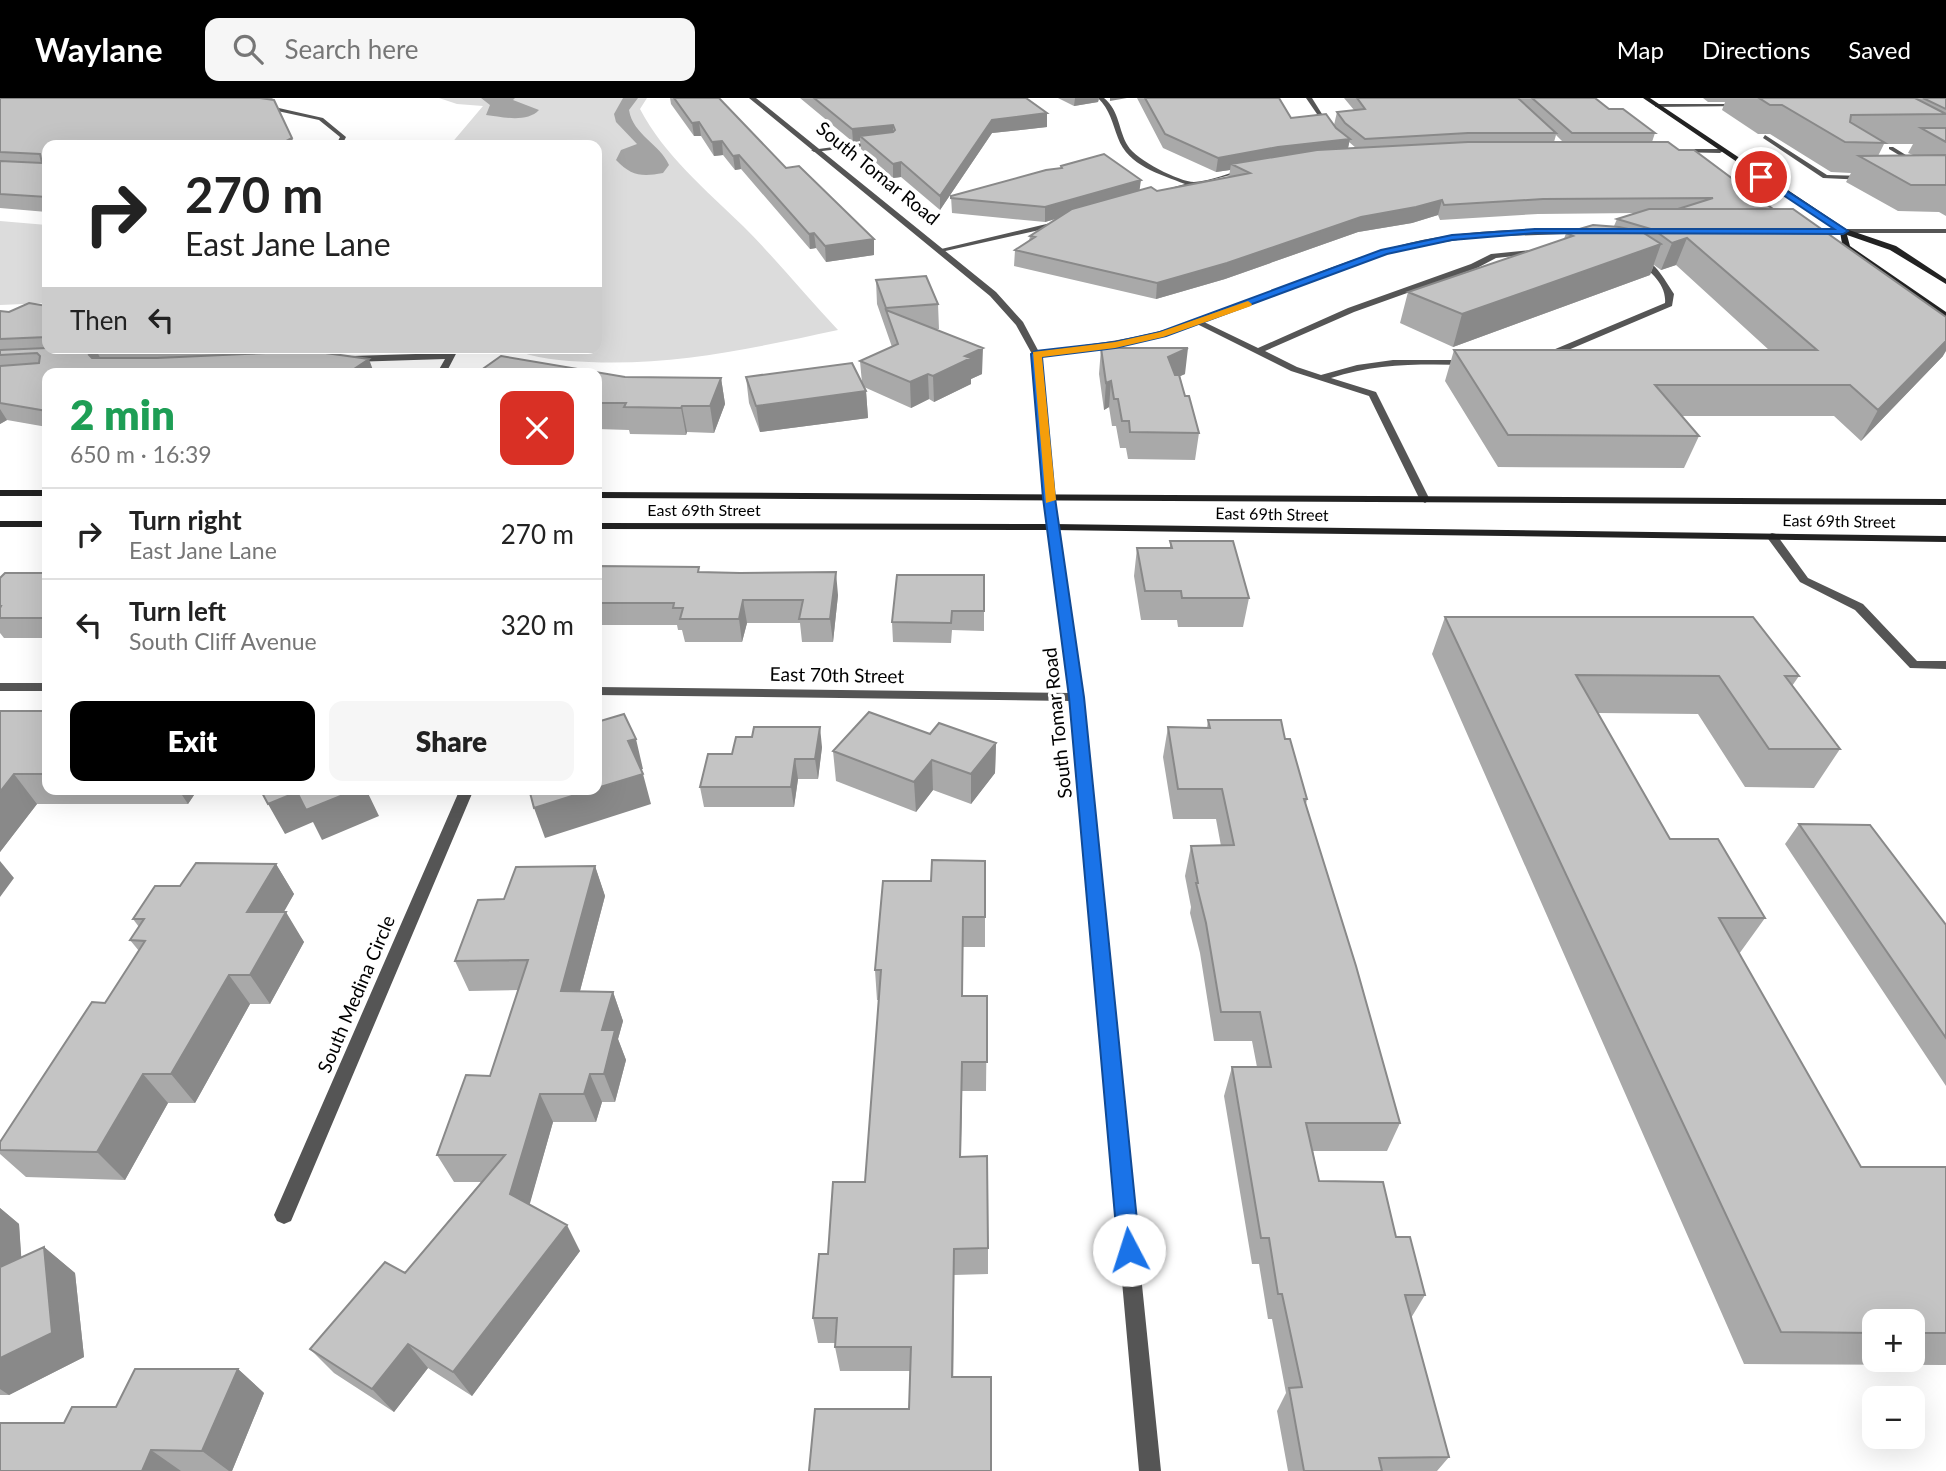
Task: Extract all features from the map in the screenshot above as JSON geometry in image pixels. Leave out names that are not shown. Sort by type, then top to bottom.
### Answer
[{"type":"main road","points":[[1646,98],[1843,231],[1893,248],[1946,282]]},
{"type":"main road","points":[[1843,231],[1846,247],[1946,316]]},
{"type":"main road","points":[[0,493],[42,493]]},
{"type":"main road","name":"East 69th Street","points":[[602,495],[1946,502]]},
{"type":"main road","points":[[0,524],[42,524]]},
{"type":"main road","name":"East 69th Street","points":[[602,526],[1053,527],[1946,538]]},
{"type":"street","name":"South Tomar Road","points":[[752,98],[993,294],[1020,324],[1036,354],[1049,498],[1076,697],[1150,1471]]},
{"type":"street","points":[[1101,98],[1110,105],[1117,118],[1126,149],[1139,160],[1189,183]]},
{"type":"street","points":[[1309,98],[1338,139]]},
{"type":"street","points":[[246,104],[273,107],[321,119],[343,137],[342,140]]},
{"type":"street","points":[[1657,106],[1752,106]]},
{"type":"street","points":[[1766,137],[1825,177],[1875,178]]},
{"type":"street","points":[[814,150],[891,142]]},
{"type":"street","points":[[1878,148],[1905,148]]},
{"type":"street","points":[[1891,148],[1932,172]]},
{"type":"street","points":[[1666,150],[1720,150]]},
{"type":"street","points":[[1144,198],[1189,183],[1261,167]]},
{"type":"street","points":[[941,250],[1071,220]]},
{"type":"street","points":[[1036,354],[1115,345],[1199,323],[1341,267],[1413,244],[1494,233],[1604,231]]},
{"type":"street","points":[[1792,231],[1946,231]]},
{"type":"street","points":[[1932,231],[1946,240]]},
{"type":"street","points":[[1256,352],[1351,310],[1474,266],[1494,256],[1553,251]]},
{"type":"street","points":[[1539,359],[1669,304],[1670,294],[1651,266],[1629,255]]},
{"type":"street","points":[[1199,323],[1294,369],[1373,394],[1425,500]]},
{"type":"street","points":[[339,360],[424,354]]},
{"type":"street","points":[[1320,378],[1353,366],[1409,361],[1486,362]]},
{"type":"street","points":[[1772,536],[1804,580],[1859,607],[1914,664],[1946,665]]},
{"type":"street","points":[[0,688],[42,687]]},
{"type":"street","name":"East 70th Street","points":[[602,691],[1076,697]]},
{"type":"street","name":"South Medina Circle","points":[[284,1215],[464,795]]},
{"type":"shaded area","points":[[439,98],[647,98],[640,109],[673,157],[755,239],[838,330],[745,349],[652,361],[589,362],[526,354],[602,354],[602,140],[454,140],[483,106],[457,104]]},
{"type":"shaded area","points":[[481,98],[515,98],[513,100],[539,110],[521,118],[486,115],[490,105]]},
{"type":"shaded area","points":[[623,98],[638,98],[629,110],[631,119],[665,158],[669,165],[663,173],[637,174],[616,160],[621,150],[637,144],[616,122],[614,114]]},
{"type":"shaded area","points":[[0,221],[42,225],[42,303],[0,305]]},
{"type":"building","points":[[0,98],[260,98],[274,100],[292,138],[42,140],[42,163],[40,154],[0,152]]},
{"type":"building","points":[[674,98],[719,98],[786,168],[799,166],[874,239],[825,246],[814,233],[809,234],[739,155],[733,156],[722,141],[712,142],[699,122],[692,123]]},
{"type":"building","points":[[814,98],[1026,98],[1047,113],[992,120],[940,196],[901,162],[893,164],[860,136],[893,132],[893,125],[852,129]]},
{"type":"building","points":[[1145,98],[1279,98],[1291,118],[1326,114],[1336,128],[1350,139],[1278,147],[1218,158],[1165,134]]},
{"type":"building","points":[[1357,98],[1518,98],[1556,133],[1468,133],[1365,139],[1345,123],[1337,112],[1365,109]]},
{"type":"building","points":[[1532,98],[1595,98],[1609,109],[1623,109],[1655,133],[1572,133]]},
{"type":"building","points":[[1759,98],[1915,98],[1946,114],[1851,115],[1850,122],[1885,143],[1845,142],[1782,105],[1770,105]]},
{"type":"building","points":[[1923,98],[1946,98],[1946,109]]},
{"type":"building","points":[[1921,128],[1946,128],[1946,142]]},
{"type":"building","points":[[1468,142],[1668,142],[1679,150],[1694,150],[1773,209],[1678,209],[1713,198],[1543,199],[1444,205],[1442,200],[1361,217],[1227,263],[1157,283],[1015,250],[1035,237],[1030,236],[1072,209],[1151,187],[1157,191],[1250,173],[1231,164],[1317,150]]},
{"type":"building","points":[[1104,154],[1141,180],[1045,207],[951,198],[951,196],[1062,168],[1061,166]]},
{"type":"building","points":[[1946,155],[1946,185],[1911,185],[1859,156]]},
{"type":"building","points":[[0,161],[42,163],[42,197],[0,194]]},
{"type":"building","points":[[1649,209],[1793,209],[1946,317],[1946,341],[1878,410],[1850,385],[1655,385],[1699,436],[1508,435],[1454,350],[1817,350],[1687,238],[1672,243],[1654,230],[1617,219]]},
{"type":"building","points":[[1593,225],[1642,232],[1661,244],[1462,314],[1408,292],[1573,236],[1566,233]]},
{"type":"building","points":[[926,276],[938,304],[886,308],[876,280]]},
{"type":"building","points":[[29,303],[42,305],[42,337],[0,339],[0,311],[9,312]]},
{"type":"building","points":[[886,310],[983,348],[965,356],[971,358],[933,376],[928,374],[910,382],[860,361],[898,344]]},
{"type":"building","points":[[42,348],[42,354],[90,354],[92,358],[333,354],[369,359],[356,368],[42,368],[42,410],[0,403],[0,366],[39,363],[40,356],[37,353],[0,355],[0,350]]},
{"type":"building","points":[[1101,348],[1188,348],[1168,357],[1175,375],[1179,375],[1185,396],[1189,396],[1199,433],[1130,432],[1129,421],[1122,421],[1111,381],[1106,383]]},
{"type":"building","points":[[501,356],[572,368],[484,368]]},
{"type":"building","points":[[852,363],[866,391],[756,406],[746,377]]},
{"type":"building","points":[[602,373],[625,377],[721,378],[710,406],[624,407],[626,403],[602,403]]},
{"type":"building","points":[[1170,541],[1233,541],[1249,598],[1182,598],[1181,591],[1145,591],[1137,548],[1172,548]]},
{"type":"building","points":[[602,566],[699,567],[698,572],[836,572],[830,619],[799,619],[803,600],[743,600],[739,619],[680,619],[683,608],[673,608],[674,603],[602,603]]},
{"type":"building","points":[[5,573],[42,573],[42,618],[0,618],[0,578]]},
{"type":"building","points":[[897,575],[984,575],[984,611],[952,611],[951,623],[892,622]]},
{"type":"building","points":[[1445,617],[1753,617],[1799,676],[1785,676],[1840,749],[1769,749],[1719,676],[1576,675],[1670,839],[1718,839],[1765,918],[1719,918],[1861,1167],[1946,1167],[1946,1333],[1925,1333],[1925,1309],[1862,1309],[1862,1333],[1781,1332]]},
{"type":"building","points":[[0,711],[42,711],[42,774],[14,774],[0,792]]},
{"type":"building","points":[[869,712],[930,734],[939,723],[996,743],[971,774],[932,760],[914,782],[833,751]]},
{"type":"building","points":[[624,714],[636,739],[628,741],[643,774],[602,786],[602,721]]},
{"type":"building","points":[[1208,720],[1281,720],[1285,739],[1290,739],[1307,799],[1304,799],[1356,966],[1400,1123],[1306,1123],[1319,1181],[1383,1182],[1396,1237],[1410,1237],[1425,1295],[1405,1295],[1449,1457],[1379,1458],[1382,1471],[1304,1471],[1289,1388],[1302,1387],[1282,1294],[1278,1294],[1269,1238],[1261,1238],[1232,1067],[1271,1067],[1260,1012],[1221,1012],[1191,846],[1234,845],[1222,789],[1178,789],[1168,727],[1210,728]]},
{"type":"building","points":[[754,727],[820,727],[815,759],[795,759],[791,787],[700,787],[708,754],[732,754],[736,737],[752,737]]},
{"type":"building","points":[[263,795],[290,795],[268,804]]},
{"type":"building","points":[[298,795],[343,795],[306,810]]},
{"type":"building","points":[[531,795],[575,795],[534,808]]},
{"type":"building","points":[[1799,824],[1870,825],[1946,925],[1946,1038]]},
{"type":"building","points":[[932,860],[985,861],[985,917],[963,917],[962,996],[987,996],[987,1062],[962,1062],[960,1157],[987,1156],[988,1248],[954,1249],[952,1377],[991,1377],[991,1471],[809,1471],[815,1409],[909,1409],[911,1347],[835,1347],[837,1318],[813,1318],[819,1254],[828,1254],[833,1182],[865,1182],[881,970],[875,970],[883,881],[931,881]]},
{"type":"building","points":[[196,863],[276,864],[247,912],[286,912],[250,975],[229,975],[171,1074],[143,1074],[97,1152],[0,1150],[0,1142],[92,1002],[105,1003],[145,941],[130,940],[144,919],[133,919],[155,886],[180,886]]},
{"type":"building","points":[[595,866],[561,991],[613,992],[602,1030],[615,1030],[604,1074],[590,1074],[584,1094],[540,1094],[510,1194],[567,1225],[453,1372],[408,1344],[372,1389],[310,1349],[385,1262],[405,1273],[505,1155],[437,1155],[466,1075],[490,1076],[528,960],[455,961],[478,900],[504,899],[516,867]]},
{"type":"building","points":[[44,1247],[52,1333],[0,1358],[0,1267]]},
{"type":"building","points":[[135,1369],[238,1369],[202,1451],[151,1450],[142,1471],[0,1471],[0,1423],[64,1423],[72,1407],[116,1407]]},
{"type":"slow traffic","points":[[1050,500],[1036,354],[1115,345],[1163,334],[1248,304]]},
{"type":"route","points":[[1129,1250],[1076,697],[1049,498],[1036,354],[1115,345],[1163,334],[1199,323],[1384,252],[1452,238],[1535,231],[1843,231],[1761,177]]}]
